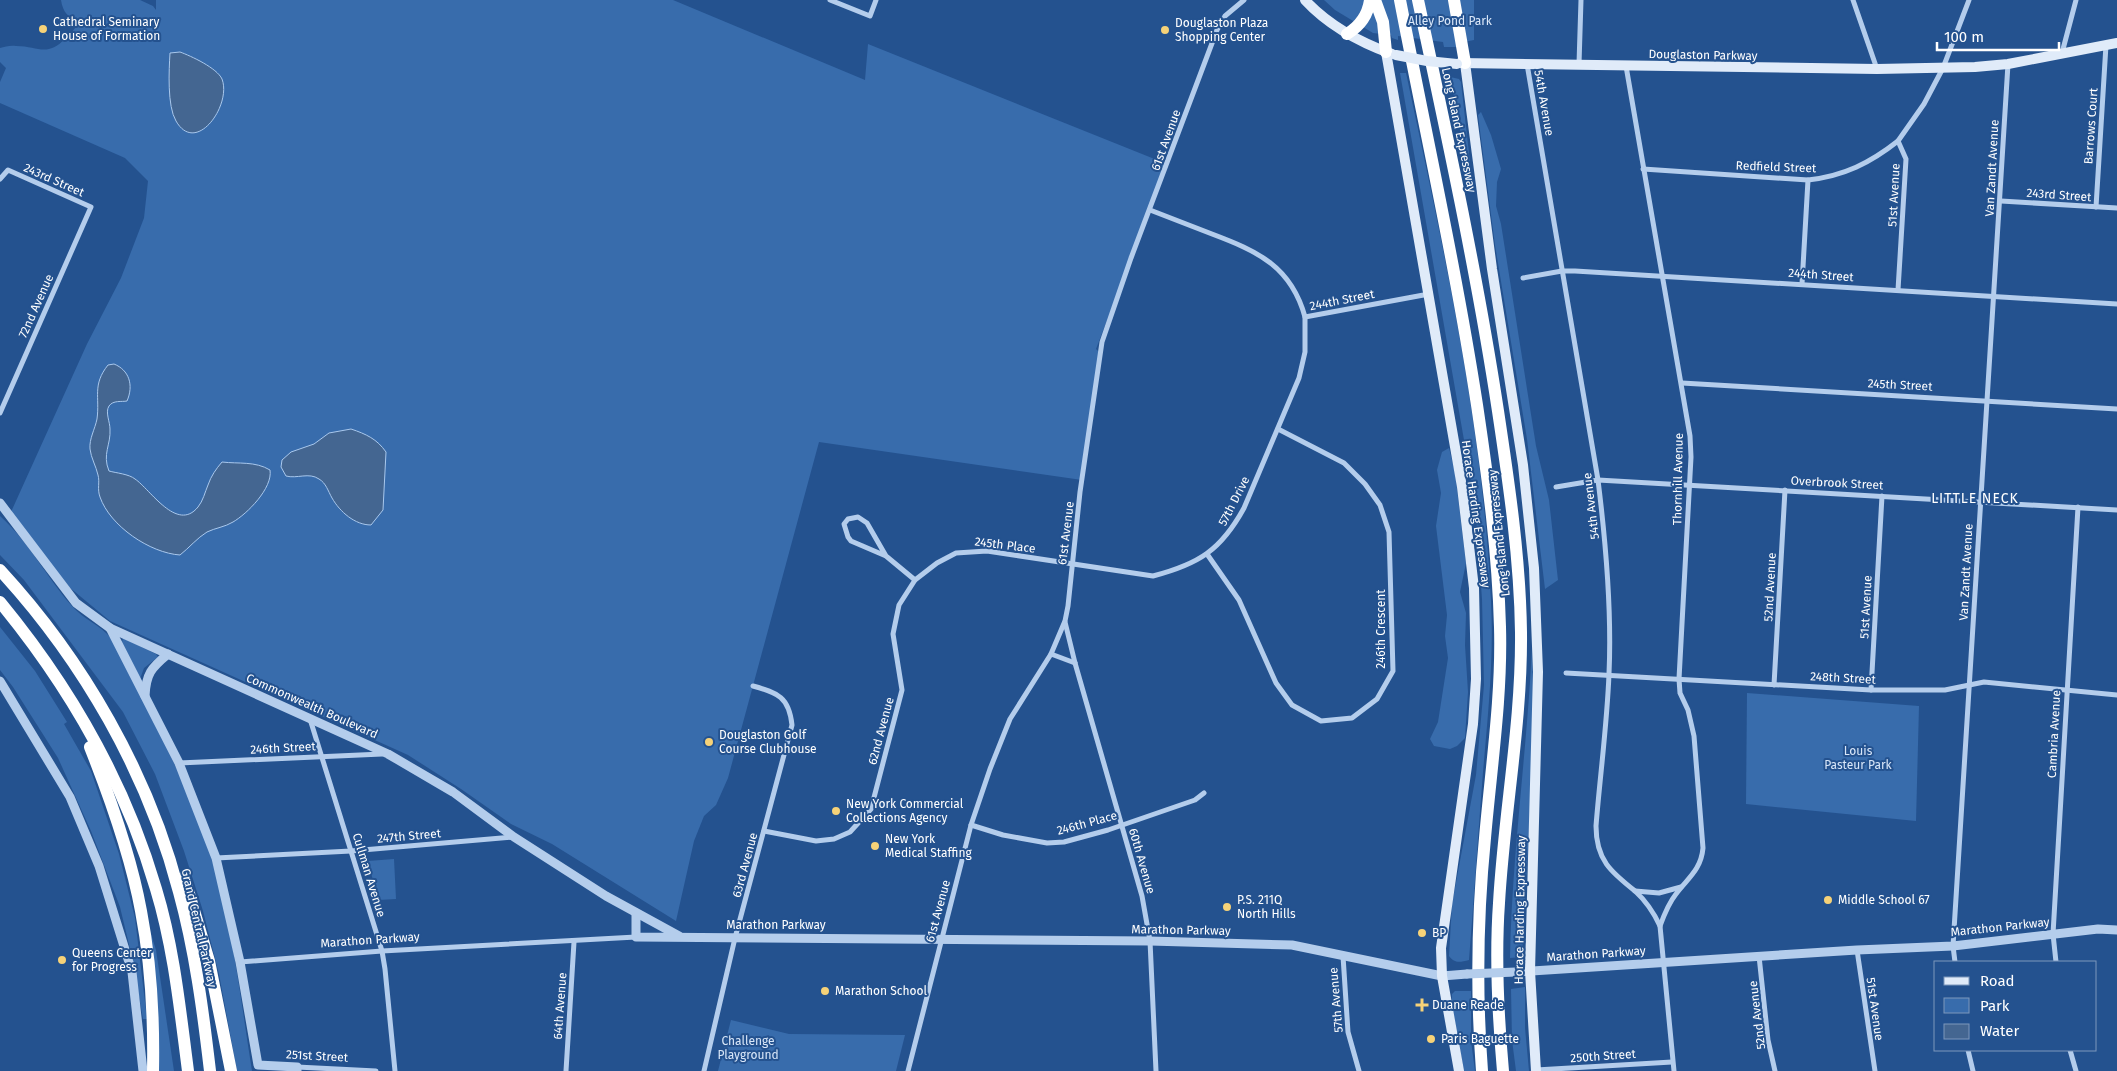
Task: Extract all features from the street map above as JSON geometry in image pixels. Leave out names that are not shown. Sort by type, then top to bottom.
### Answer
[{"type":"highway","points":[[1347,34],[1362,22],[1369,8],[1370,0]]},
{"type":"highway","points":[[1376,0],[1391,53]]},
{"type":"highway","points":[[1395,0],[1420,101]]},
{"type":"highway","name":"Long Island Expressway","points":[[1400,0],[1454,265],[1494,521],[1499,580],[1498,688],[1480,886],[1477,962],[1482,1071]]},
{"type":"highway","name":"Long Island Expressway","points":[[1418,0],[1490,357],[1510,492],[1519,578],[1521,635],[1519,694],[1498,903],[1497,963],[1502,1071]]},
{"type":"highway","points":[[1428,0],[1439,98]]},
{"type":"highway","points":[[1454,0],[1461,64]]},
{"type":"highway","name":"Grand Central Parkway","points":[[0,570],[51,631],[84,679],[114,729],[140,782],[162,836],[179,891],[192,947],[202,1004],[210,1071]]},
{"type":"highway","points":[[0,602],[59,679],[116,782],[138,835],[151,871],[170,946],[188,1071]]},
{"type":"highway","points":[[59,679],[84,732],[101,775],[116,819],[141,911],[150,986],[153,1071]]},
{"type":"highway","points":[[140,782],[181,868],[196,914],[231,1071]]},
{"type":"main road","name":"Douglaston Parkway","points":[[1305,0],[1318,13],[1347,34],[1391,53],[1427,61],[1461,64],[1877,69],[1943,68],[2008,64],[2117,43]]},
{"type":"main road","name":"Horace Harding Expressway","points":[[1391,53],[1464,505],[1474,588],[1476,678],[1473,724],[1442,939],[1442,976],[1459,1071]]},
{"type":"main road","name":"Horace Harding Expressway","points":[[1461,64],[1524,474],[1534,568],[1538,672],[1530,971],[1536,1071]]},
{"type":"street","points":[[830,0],[870,16],[876,0]]},
{"type":"street","name":"61st Avenue","points":[[908,1071],[971,826],[990,768],[1010,719],[1051,654],[1065,621],[1102,342],[1220,23],[1230,10],[1244,0]]},
{"type":"street","points":[[1579,65],[1581,0]]},
{"type":"street","points":[[1853,0],[1877,69]]},
{"type":"street","points":[[1898,141],[1924,104],[1943,68],[1969,0]]},
{"type":"street","points":[[2062,53],[2076,0]]},
{"type":"street","name":"Barrows Court","points":[[2096,207],[2106,45]]},
{"type":"street","name":"54th Avenue","points":[[1527,64],[1598,480],[1608,575],[1609,675],[1596,834],[1601,855],[1609,869],[1619,880],[1635,891],[1650,908],[1660,926]]},
{"type":"street","name":"Van Zandt Avenue","points":[[1956,961],[1953,946],[1986,400],[2001,201],[2008,64]]},
{"type":"street","name":"Thornhill Avenue","points":[[1626,66],[1690,436],[1690,484],[1680,693],[1688,710],[1694,736],[1703,848],[1701,860],[1696,871],[1668,906],[1660,926],[1674,1071]]},
{"type":"street","name":"Redfield Street","points":[[1643,169],[1808,180],[1826,178],[1860,167],[1898,141]]},
{"type":"street","name":"51st Avenue","points":[[1898,141],[1906,159],[1898,290]]},
{"type":"street","name":"243rd Street","points":[[0,179],[8,170],[91,207]]},
{"type":"street","points":[[1802,284],[1808,180]]},
{"type":"street","name":"243rd Street","points":[[2001,201],[2117,208]]},
{"type":"street","name":"72nd Avenue","points":[[0,413],[91,207]]},
{"type":"street","name":"244th Street","points":[[1150,210],[1246,246],[1261,255],[1276,268],[1291,286],[1301,304],[1305,317],[1429,294]]},
{"type":"street","name":"244th Street","points":[[1523,278],[1562,271],[1662,275],[2117,304]]},
{"type":"street","name":"57th Drive","points":[[1072,564],[1154,576],[1180,569],[1207,554],[1220,543],[1233,528],[1244,508],[1278,429],[1303,363],[1306,341],[1305,317]]},
{"type":"street","name":"245th Street","points":[[1682,383],[2117,408]]},
{"type":"street","name":"246th Crescent","points":[[1207,554],[1239,600],[1276,683],[1292,705],[1321,721],[1352,718],[1377,699],[1394,671],[1388,532],[1380,506],[1365,484],[1344,464],[1278,429]]},
{"type":"street","name":"Overbrook Street","points":[[1556,486],[1598,480],[2117,510]]},
{"type":"street","name":"52nd Avenue","points":[[1774,685],[1785,490]]},
{"type":"street","name":"51st Avenue","points":[[1872,690],[1882,496]]},
{"type":"street","name":"Commonwealth Boulevard","points":[[0,503],[76,603],[110,628],[388,754],[453,792],[514,837],[606,896],[681,937]]},
{"type":"street","name":"Cambria Avenue","points":[[2056,961],[2053,934],[2078,507]]},
{"type":"street","points":[[886,556],[873,532],[863,520],[858,517],[853,518],[844,524],[845,531],[851,541],[886,556],[915,580]]},
{"type":"street","name":"245th Place","points":[[915,580],[956,553],[969,551],[987,551],[1072,564]]},
{"type":"street","name":"62nd Avenue","points":[[764,831],[816,842],[834,839],[850,832],[872,809],[902,690],[894,634],[897,615],[899,605],[915,580]]},
{"type":"street","name":"60th Avenue","points":[[1065,621],[1075,664],[1140,888],[1150,941],[1156,1071]]},
{"type":"street","points":[[110,628],[179,763],[216,858],[240,962]]},
{"type":"street","points":[[145,697],[146,683],[150,672],[168,654]]},
{"type":"street","points":[[1051,654],[1075,664]]},
{"type":"street","name":"248th Street","points":[[1566,673],[1872,690],[1945,690],[1984,682],[2067,691],[2117,694]]},
{"type":"street","points":[[0,681],[70,797],[99,866],[132,972],[143,1071]]},
{"type":"street","name":"63rd Avenue","points":[[704,1071],[735,938],[792,725],[791,710],[784,699],[772,691],[753,686]]},
{"type":"street","name":"Cullman Avenue","points":[[310,719],[382,951],[386,968],[395,1071]]},
{"type":"street","name":"246th Street","points":[[179,763],[388,754]]},
{"type":"street","name":"246th Place","points":[[971,826],[1003,835],[1047,843],[1064,842],[1195,800],[1204,793]]},
{"type":"street","name":"247th Street","points":[[216,858],[351,852],[514,837]]},
{"type":"street","points":[[1635,891],[1659,893],[1682,887]]},
{"type":"street","points":[[636,912],[636,937]]},
{"type":"street","name":"Marathon Parkway","points":[[240,962],[382,951],[574,942],[636,937],[1150,941],[1292,945],[1442,976],[1857,950],[1953,946],[2098,929],[2117,930]]},
{"type":"street","name":"64th Avenue","points":[[566,1071],[574,942]]},
{"type":"street","name":"51st Avenue","points":[[1857,950],[1874,1071]]},
{"type":"street","name":"57th Avenue","points":[[1343,956],[1348,1032],[1359,1071]]},
{"type":"street","name":"52nd Avenue","points":[[1759,956],[1768,1040],[1776,1071]]},
{"type":"street","name":"251st Street","points":[[240,962],[258,1065],[297,1069],[376,1071]]},
{"type":"street","points":[[1968,1051],[1974,1071]]},
{"type":"street","points":[[2070,1051],[2076,1071]]},
{"type":"street","name":"250th Street","points":[[1536,1071],[1672,1062]]},
{"type":"green space","points":[[61,0],[140,0],[153,6],[156,10],[156,0],[673,0],[865,80],[868,44],[1167,164],[1096,349],[1100,353],[1082,480],[819,442],[728,778],[716,805],[704,816],[694,841],[676,921],[552,844],[511,824],[408,755],[110,621],[69,587],[11,512],[87,344],[121,278],[144,218],[148,181],[125,158],[0,103],[0,82],[6,68],[0,62],[0,48],[24,46],[47,49],[59,44],[71,33],[78,23],[66,14]]},
{"type":"green space","name":"Alley Pond Park","points":[[1324,0],[1474,0],[1474,40],[1459,43],[1456,47],[1444,47],[1443,42],[1398,36],[1398,40],[1392,38],[1391,35],[1373,33],[1335,10]]},
{"type":"green space","points":[[1400,73],[1406,73],[1447,270],[1480,468],[1487,534],[1492,622],[1490,686],[1469,960],[1460,962],[1453,960],[1449,956],[1452,904],[1476,775],[1484,685],[1482,599],[1475,503]]},
{"type":"green space","points":[[1450,77],[1459,79],[1461,82],[1472,180],[1469,178]]},
{"type":"green space","points":[[1481,112],[1491,135],[1501,169],[1497,182],[1496,206],[1501,224],[1536,446],[1549,500],[1558,580],[1545,589],[1527,439],[1495,245],[1478,115]]},
{"type":"green space","points":[[1449,448],[1455,472],[1466,563],[1460,592],[1466,613],[1465,645],[1468,692],[1465,738],[1457,746],[1450,749],[1434,746],[1430,739],[1438,722],[1448,658],[1445,636],[1447,615],[1436,526],[1441,493],[1437,470],[1442,452]]},
{"type":"green space","points":[[0,516],[20,537],[72,606],[111,638],[172,758],[198,820],[225,907],[252,1071],[237,1071],[219,974],[203,911],[184,851],[155,774],[123,712],[24,580],[0,555]]},
{"type":"green space","points":[[0,627],[35,671],[67,722],[64,724],[91,771],[119,854],[135,918],[147,1019],[143,1019],[132,957],[120,907],[91,831],[58,758],[0,670]]},
{"type":"green space","points":[[123,638],[156,654],[158,657],[144,668],[140,679],[122,642]]},
{"type":"green space","points":[[1532,648],[1532,764],[1522,957],[1510,958],[1511,919]]},
{"type":"green space","name":"Louis Pasteur Park","points":[[1747,693],[1919,706],[1916,821],[1746,804]]},
{"type":"green space","points":[[394,859],[396,899],[378,900],[368,861]]},
{"type":"green space","points":[[145,915],[156,950],[174,1071],[158,1071]]},
{"type":"green space","points":[[1525,987],[1525,1028],[1529,1071],[1516,1071],[1512,1040],[1511,989]]},
{"type":"green space","points":[[1455,991],[1471,991],[1471,1041],[1475,1071],[1464,1071],[1452,1006],[1452,994]]},
{"type":"green space","name":"Challenge Playground","points":[[731,1020],[789,1034],[905,1035],[896,1071],[718,1071]]},
{"type":"water","points":[[180,52],[197,59],[215,71],[222,79],[224,90],[217,113],[210,123],[202,130],[193,133],[184,130],[176,121],[171,106],[169,88],[170,53]]},
{"type":"water","points":[[114,364],[127,374],[130,389],[127,401],[113,403],[108,408],[110,435],[106,460],[109,471],[132,477],[164,506],[181,515],[190,514],[198,507],[212,476],[222,462],[253,464],[270,470],[267,485],[252,507],[230,524],[207,532],[180,555],[156,549],[132,536],[112,518],[100,497],[99,478],[91,456],[90,445],[97,419],[98,385],[108,365]]},
{"type":"water","points":[[351,429],[371,437],[386,452],[383,510],[371,525],[359,523],[348,517],[335,503],[325,485],[319,479],[311,476],[286,476],[281,467],[282,460],[291,452],[314,444],[329,433]]},
{"type":"place","name":"Cathedral Seminary House of Formation","points":[[43,29]]},
{"type":"place","name":"Douglaston Plaza Shopping Center","points":[[1165,30]]},
{"type":"place","name":"Douglaston Golf Course Clubhouse","points":[[709,742]]},
{"type":"place","name":"New York Commercial Collections Agency","points":[[836,811]]},
{"type":"place","name":"New York Medical Staffing","points":[[875,846]]},
{"type":"place","name":"Middle School 67","points":[[1828,900]]},
{"type":"place","name":"P.S. 211Q North Hills","points":[[1227,907]]},
{"type":"place","name":"BP","points":[[1422,933]]},
{"type":"place","name":"Queens Center for Progress","points":[[62,960]]},
{"type":"place","name":"Marathon School","points":[[825,991]]},
{"type":"place","name":"Duane Reade","points":[[1422,1005]]},
{"type":"place","name":"Paris Baguette","points":[[1431,1039]]},
{"type":"district","name":"LITTLE NECK","points":[[1975,498]]}]
